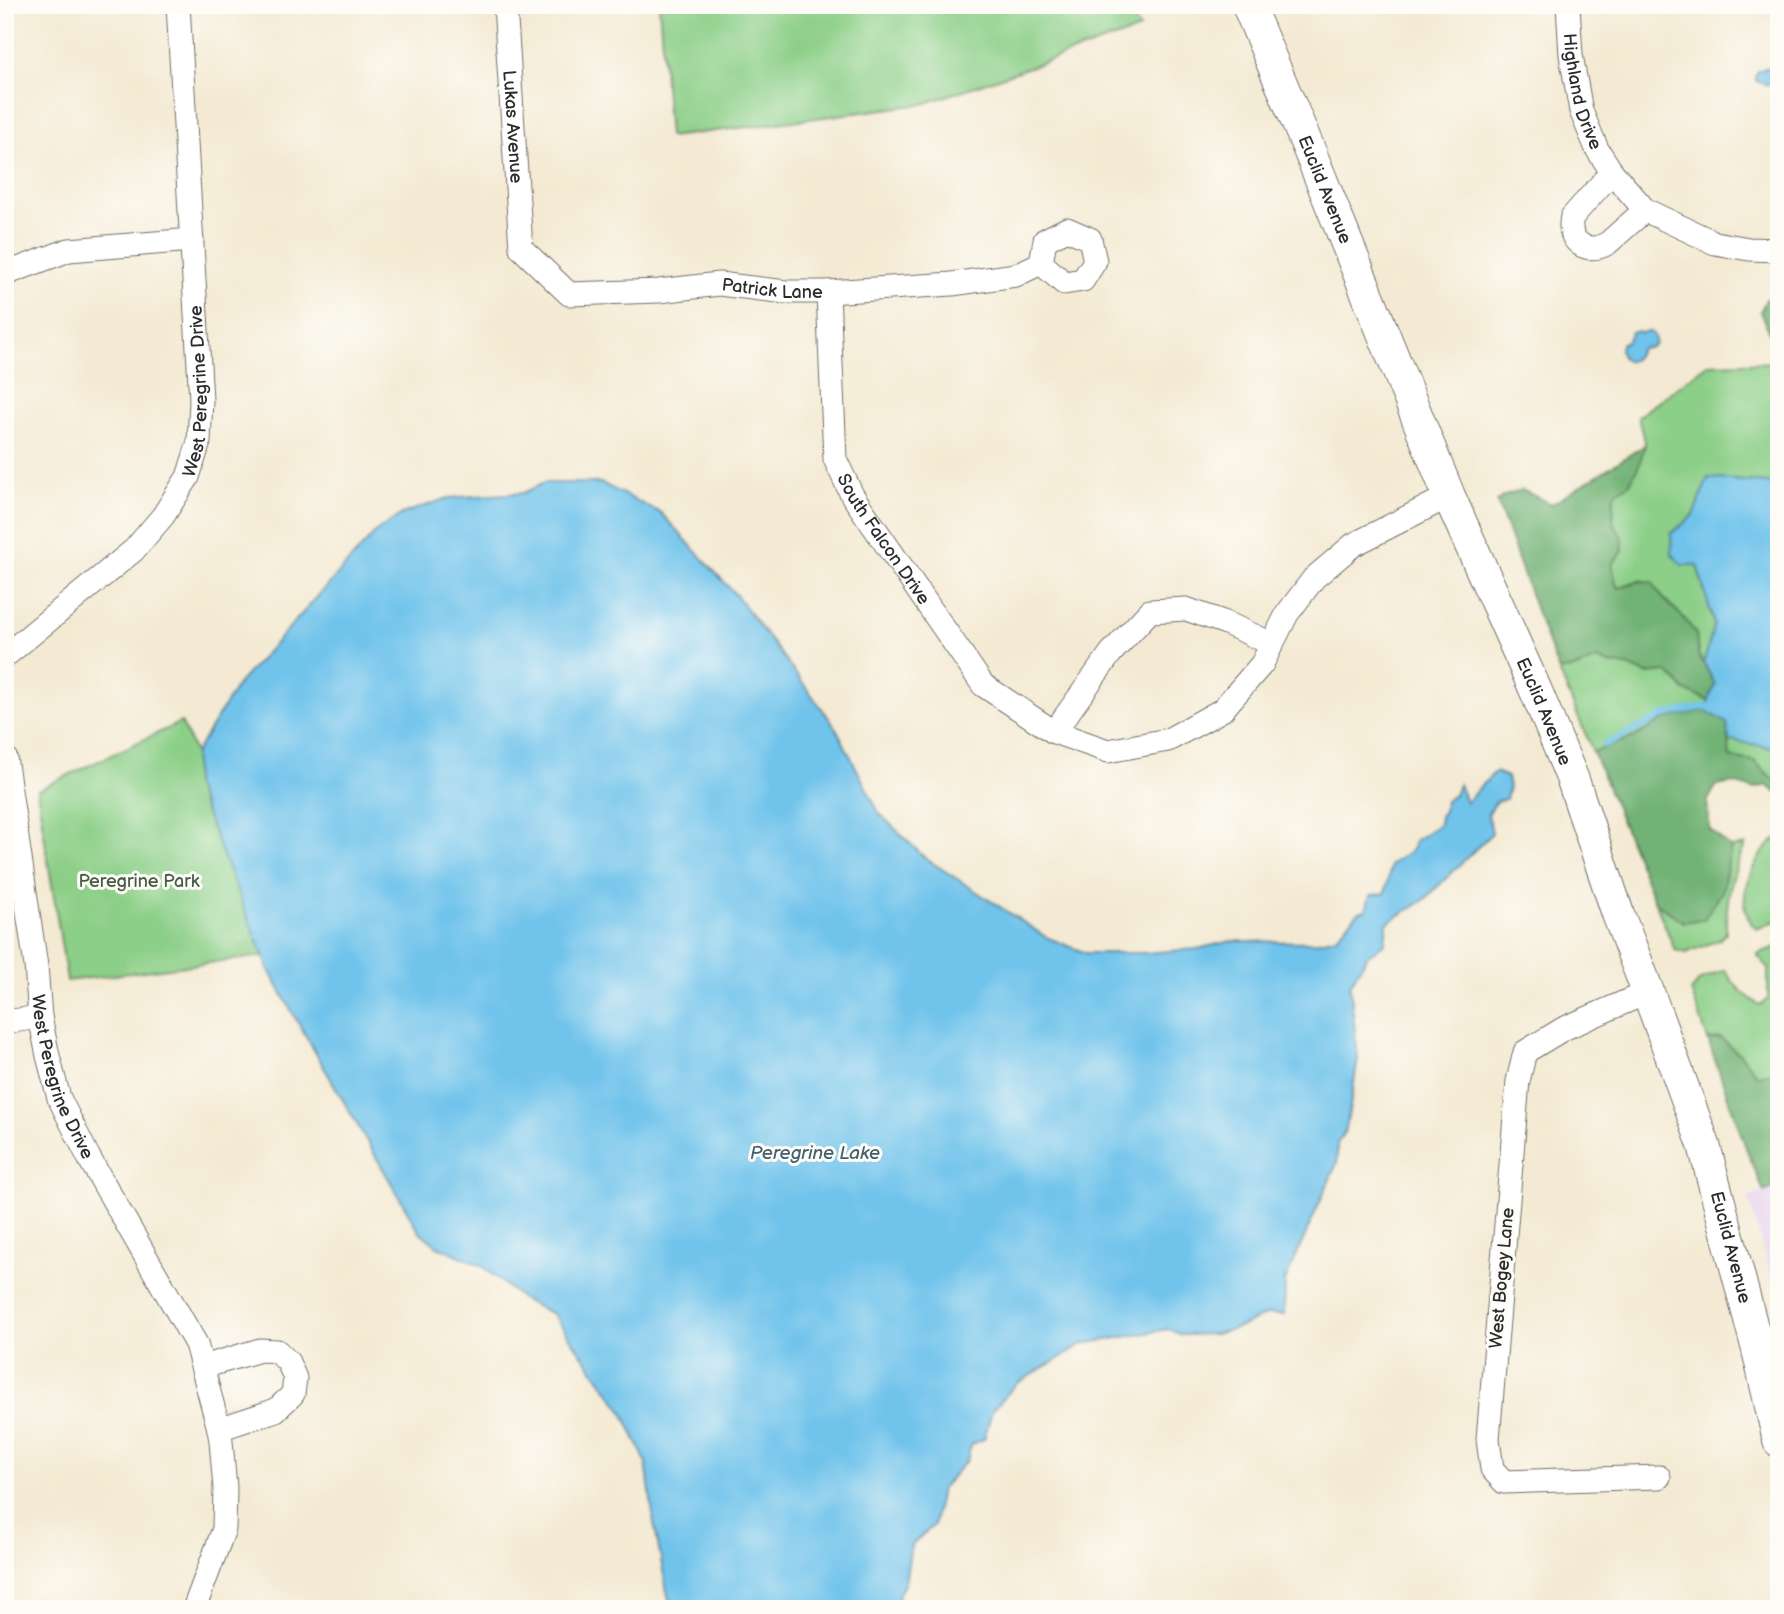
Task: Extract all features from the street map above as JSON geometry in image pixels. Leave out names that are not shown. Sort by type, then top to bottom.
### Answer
[{"type":"main road","name":"Euclid Avenue","points":[[1248,5],[1449,496],[1573,780],[1618,914],[1703,1145],[1758,1350],[1779,1441]]},
{"type":"street","name":"West Peregrine Drive","points":[[5,656],[134,550],[163,516],[188,477],[199,442],[201,400],[178,5]]},
{"type":"street","name":"Lukas Avenue","points":[[505,5],[521,248]]},
{"type":"street","name":"Highland Drive","points":[[1568,5],[1571,55],[1581,111],[1597,149],[1612,172],[1645,210]]},
{"type":"street","points":[[1612,172],[1572,217],[1570,224],[1574,239],[1586,248],[1594,249],[1608,243],[1645,210],[1715,243],[1749,249],[1779,250]]},
{"type":"street","points":[[5,274],[69,250],[192,240]]},
{"type":"street","name":"Patrick Lane","points":[[521,248],[569,294],[659,291],[719,285],[786,292],[828,292],[952,284],[1016,275],[1041,263]]},
{"type":"street","name":"South Falcon Drive","points":[[828,292],[835,459],[852,495],[983,685],[1054,732],[1108,751],[1168,740],[1222,710],[1262,664],[1287,614],[1314,578],[1353,545],[1449,496]]},
{"type":"street","points":[[1054,732],[1111,653],[1150,611],[1186,609],[1226,623],[1272,644]]},
{"type":"street","name":"West Peregrine Drive","points":[[5,757],[36,966],[40,1017],[59,1098],[89,1158],[196,1344],[219,1429],[225,1488],[224,1529],[194,1609]]},
{"type":"street","name":"West Bogey Lane","points":[[1648,992],[1563,1029],[1525,1052],[1518,1081],[1488,1439],[1492,1469],[1504,1482],[1659,1477]]},
{"type":"street","points":[[5,1022],[40,1017]]},
{"type":"street","points":[[203,1367],[260,1350],[277,1351],[288,1362],[295,1378],[293,1394],[276,1410],[219,1429]]},
{"type":"shaded area","points":[[1779,1185],[1779,1305],[1748,1198]]},
{"type":"green space","points":[[659,5],[1124,5],[1140,29],[923,104],[669,137]]},
{"type":"green space","points":[[1779,298],[1779,347],[1760,312],[1766,299]]},
{"type":"green space","points":[[1779,362],[1779,484],[1708,478],[1694,515],[1671,534],[1697,565],[1714,624],[1704,663],[1698,654],[1696,634],[1652,583],[1639,580],[1617,588],[1612,564],[1623,551],[1622,538],[1613,522],[1614,494],[1630,483],[1645,445],[1638,417],[1708,364]]},
{"type":"green space","points":[[1645,445],[1630,483],[1614,494],[1613,521],[1622,538],[1623,551],[1612,564],[1617,588],[1637,582],[1652,582],[1663,598],[1683,617],[1696,634],[1698,654],[1715,684],[1709,701],[1684,690],[1666,672],[1646,674],[1628,666],[1609,664],[1597,659],[1576,668],[1559,671],[1497,502],[1502,497],[1522,490],[1552,504]]},
{"type":"green space","points":[[1597,659],[1609,664],[1628,666],[1646,674],[1666,672],[1684,690],[1709,701],[1705,710],[1667,718],[1634,737],[1593,752],[1559,671],[1576,668]]},
{"type":"green space","points":[[1705,710],[1727,723],[1730,757],[1754,761],[1773,779],[1779,780],[1779,794],[1766,785],[1754,789],[1733,783],[1716,786],[1707,802],[1710,830],[1731,848],[1722,892],[1704,919],[1684,922],[1655,902],[1593,752],[1634,737],[1667,718]]},
{"type":"green space","name":"Peregrine Park","points":[[181,722],[195,753],[194,784],[264,956],[67,981],[37,790]]},
{"type":"green space","points":[[1729,740],[1779,749],[1779,780],[1773,779],[1754,761],[1729,757]]},
{"type":"green space","points":[[1779,837],[1779,919],[1757,929],[1749,919],[1745,907],[1748,880],[1761,855]]},
{"type":"green space","points":[[1745,845],[1730,888],[1726,933],[1719,940],[1686,953],[1675,950],[1655,902],[1684,922],[1722,892],[1731,848]]},
{"type":"green space","points":[[1779,946],[1779,1071],[1757,1076],[1740,1054],[1720,1038],[1708,1040],[1691,991],[1700,980],[1725,970],[1740,990],[1760,1005],[1768,999],[1768,969],[1757,954]]},
{"type":"green space","points":[[1720,1038],[1740,1054],[1757,1075],[1779,1071],[1779,1185],[1764,1192],[1708,1040]]},
{"type":"water","points":[[1779,67],[1779,84],[1756,81],[1758,71]]},
{"type":"water","points":[[1632,332],[1652,333],[1655,344],[1641,348],[1631,361],[1625,360],[1621,355],[1621,344],[1627,341]]},
{"type":"water","points":[[1708,478],[1779,484],[1779,749],[1729,740],[1727,723],[1705,710],[1715,684],[1704,663],[1714,624],[1697,565],[1682,565],[1672,554],[1671,534],[1694,515]]},
{"type":"water","name":"Peregrine Lake","points":[[544,483],[601,483],[661,513],[736,595],[835,726],[879,813],[925,858],[1046,937],[1086,953],[1144,953],[1197,949],[1231,941],[1315,942],[1336,937],[1359,912],[1366,910],[1370,895],[1385,894],[1391,864],[1412,850],[1414,841],[1439,824],[1445,801],[1454,795],[1459,784],[1466,802],[1495,772],[1507,777],[1509,787],[1506,799],[1497,801],[1488,814],[1492,833],[1424,900],[1387,923],[1385,943],[1367,956],[1350,985],[1358,1059],[1346,1129],[1337,1144],[1337,1163],[1285,1281],[1284,1315],[1268,1314],[1215,1334],[1181,1335],[1169,1329],[1083,1344],[1015,1385],[992,1411],[984,1439],[971,1444],[967,1460],[941,1489],[934,1525],[911,1545],[905,1583],[898,1595],[901,1609],[672,1609],[654,1523],[646,1462],[622,1410],[553,1314],[523,1300],[481,1265],[437,1246],[419,1231],[270,972],[194,784],[195,753],[238,684],[376,532],[402,514],[448,498],[523,493]]},
{"type":"waterway","points":[[1604,745],[1665,715],[1713,705]]}]
